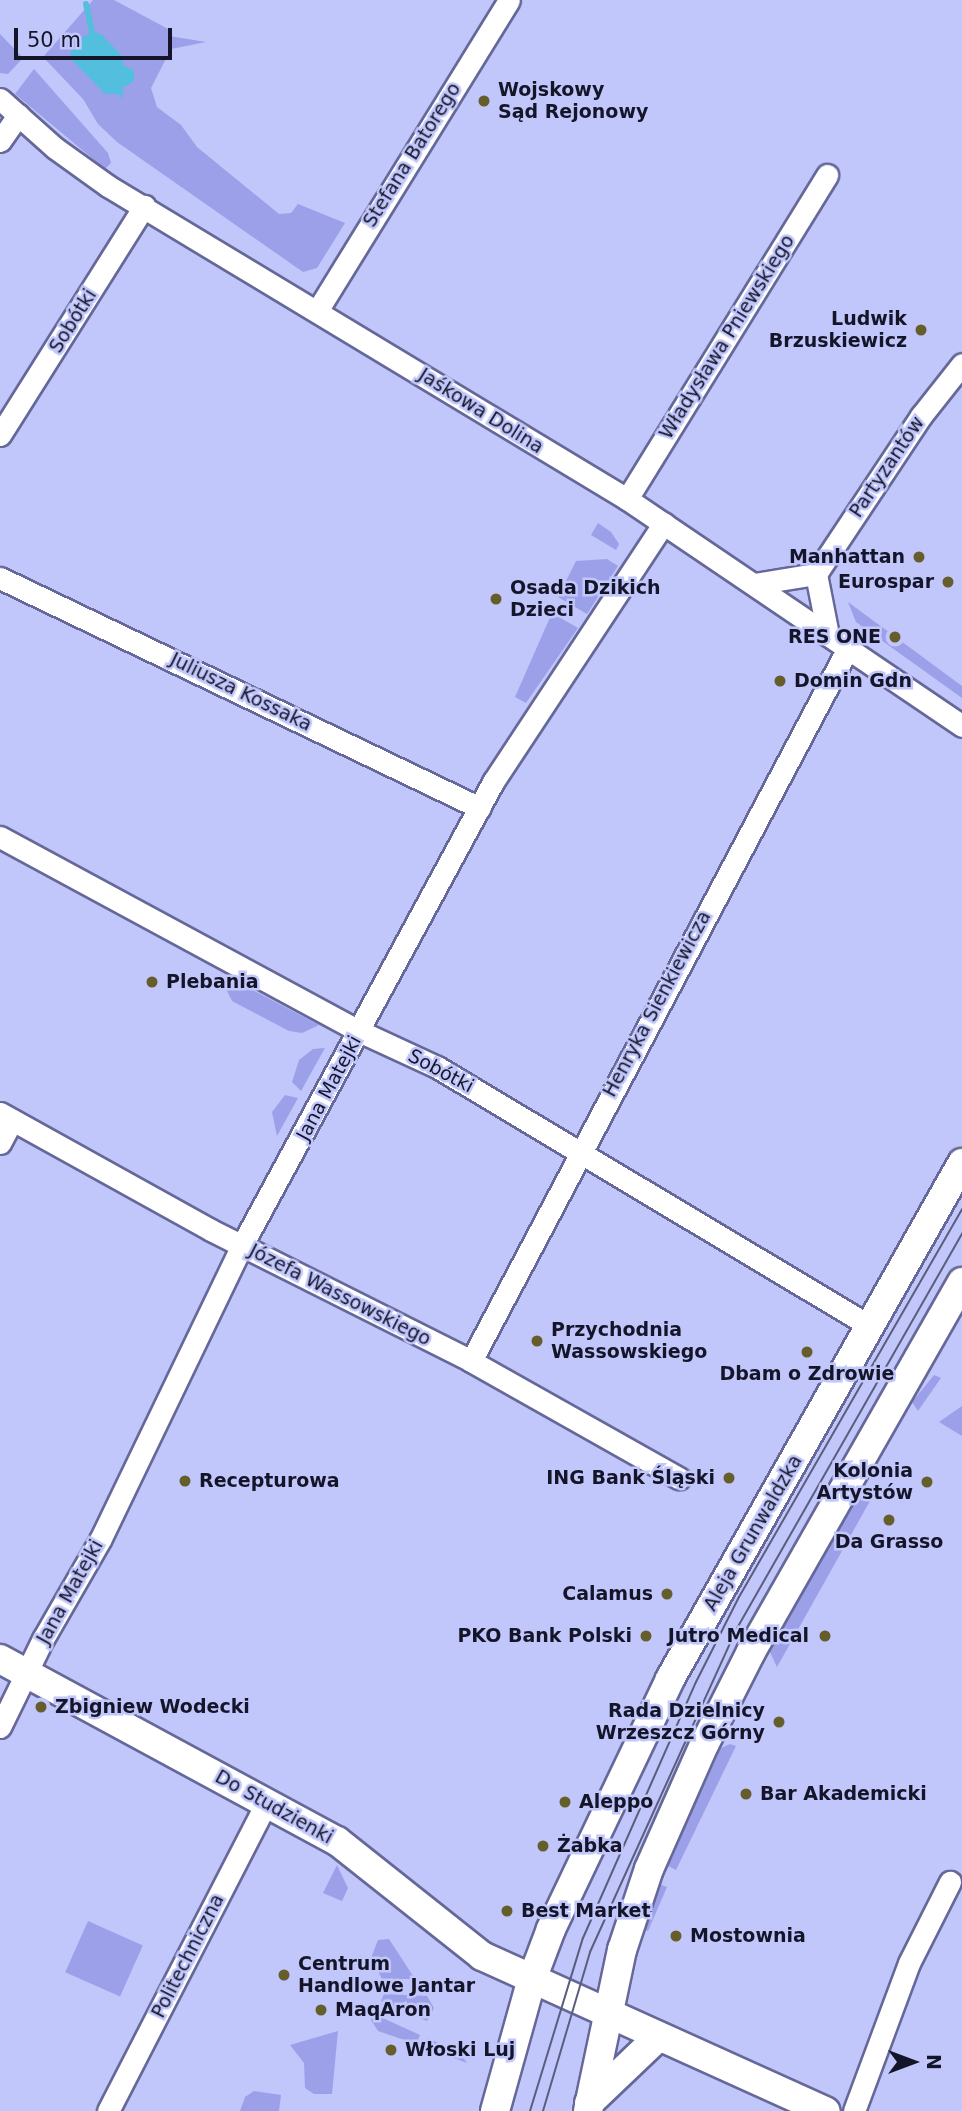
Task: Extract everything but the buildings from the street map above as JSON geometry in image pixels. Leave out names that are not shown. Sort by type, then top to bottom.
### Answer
[{"type":"main road","name":"Aleja Grunwaldzka","points":[[495,2111],[531,1982],[567,1889],[670,1679],[962,1163]]},
{"type":"main road","points":[[589,2107],[622,1950],[649,1868],[704,1745],[751,1652],[962,1282]]},
{"type":"main road","name":"Do Studzienki","points":[[0,1659],[337,1841],[482,1956],[531,1982],[826,2111]]},
{"type":"main road","points":[[589,2107],[657,2038]]},
{"type":"street","name":"Stefana Batorego","points":[[317,311],[509,0]]},
{"type":"street","name":"Jaśkowa Dolina","points":[[0,99],[55,148],[144,206],[628,499],[962,726]]},
{"type":"street","points":[[0,141],[18,115]]},
{"type":"street","name":"Władysława Pniewskiego","points":[[628,499],[827,175]]},
{"type":"street","name":"Sobótki","points":[[0,435],[144,206]]},
{"type":"street","name":"Partyzantów","points":[[816,574],[921,416],[962,364]]},
{"type":"street","name":"Jana Matejki","points":[[0,1727],[27,1672],[101,1538],[242,1245],[480,808],[551,690],[664,523]]},
{"type":"street","points":[[754,584],[816,574],[828,635]]},
{"type":"street","name":"Juliusza Kossaka","points":[[0,578],[480,808]]},
{"type":"street","name":"Henryka Sienkiewicza","points":[[471,1361],[578,1152],[848,648]]},
{"type":"street","name":"Sobótki","points":[[0,837],[359,1031],[437,1067],[870,1326]]},
{"type":"street","points":[[0,1143],[6,1116]]},
{"type":"street","name":"Józefa Wassowskiego","points":[[6,1116],[242,1245],[471,1361],[679,1478]]},
{"type":"street","name":"Politechniczna","points":[[108,2111],[267,1802]]},
{"type":"street","points":[[855,2111],[909,1963],[950,1882]]},
{"type":"shaded area","points":[[93,0],[114,0],[170,30],[169,36],[206,42],[171,49],[151,88],[157,107],[181,125],[197,147],[279,214],[291,213],[298,204],[345,223],[317,268],[303,272],[117,142],[98,124],[83,99],[43,57]]},
{"type":"shaded area","points":[[92,32],[101,34],[121,55],[124,66],[134,70],[134,81],[123,88],[122,100],[118,94],[105,94],[70,58],[72,43]]},
{"type":"shaded area","points":[[0,34],[23,58],[8,74],[0,73]]},
{"type":"shaded area","points":[[34,69],[108,153],[111,163],[105,169],[15,94]]},
{"type":"shaded area","points":[[598,523],[611,532],[619,544],[616,550],[591,535]]},
{"type":"shaded area","points":[[607,559],[618,566],[587,614],[558,597],[576,561]]},
{"type":"shaded area","points":[[848,602],[962,686],[962,698],[856,622]]},
{"type":"shaded area","points":[[552,613],[578,628],[526,703],[515,697]]},
{"type":"shaded area","points":[[230,978],[319,1025],[302,1033],[289,1031],[232,1001],[227,991]]},
{"type":"shaded area","points":[[325,1048],[301,1091],[292,1082],[299,1060],[313,1049]]},
{"type":"shaded area","points":[[285,1095],[298,1098],[277,1136],[272,1112]]},
{"type":"shaded area","points":[[934,1375],[941,1378],[918,1411],[912,1402]]},
{"type":"shaded area","points":[[962,1406],[962,1436],[939,1422]]},
{"type":"shaded area","points":[[860,1490],[875,1492],[777,1667],[769,1650]]},
{"type":"shaded area","points":[[730,1744],[736,1746],[676,1870],[666,1865],[721,1748]]},
{"type":"shaded area","points":[[337,1865],[348,1888],[342,1901],[323,1893]]},
{"type":"shaded area","points":[[659,1884],[667,1887],[648,1931],[643,1930]]},
{"type":"shaded area","points":[[88,1921],[143,1945],[120,1997],[65,1972]]},
{"type":"shaded area","points":[[389,1939],[415,1979],[382,1979],[371,1958],[378,1940]]},
{"type":"shaded area","points":[[384,1994],[427,1996],[434,2008],[427,2021],[381,2001]]},
{"type":"shaded area","points":[[374,2014],[420,2035],[416,2044],[378,2031],[371,2020]]},
{"type":"shaded area","points":[[338,2031],[332,2094],[314,2094],[305,2088],[304,2063],[290,2045]]},
{"type":"shaded area","points":[[427,2038],[459,2052],[467,2063],[423,2046]]},
{"type":"shaded area","points":[[254,2091],[281,2095],[279,2111],[240,2111],[245,2097]]},
{"type":"waterway","points":[[86,4],[92,32]]},
{"type":"tram line","points":[[530,2111],[583,1938],[696,1682],[739,1597],[962,1209]]},
{"type":"tram line","points":[[543,2111],[590,1952],[736,1630],[962,1233]]},
{"type":"place","name":"Wojskowy Sąd Rejonowy","points":[[484,101]]},
{"type":"place","name":"Ludwik Brzuskiewicz","points":[[921,330]]},
{"type":"place","name":"Manhattan","points":[[919,557]]},
{"type":"place","name":"Eurospar","points":[[948,582]]},
{"type":"place","name":"Osada Dzikich Dzieci","points":[[496,599]]},
{"type":"place","name":"RES ONE","points":[[895,637]]},
{"type":"place","name":"Domin Gdn","points":[[780,681]]},
{"type":"place","name":"Plebania","points":[[152,982]]},
{"type":"place","name":"Przychodnia Wassowskiego","points":[[537,1341]]},
{"type":"place","name":"Dbam o Zdrowie","points":[[807,1352]]},
{"type":"place","name":"ING Bank Śląski","points":[[729,1478]]},
{"type":"place","name":"Recepturowa","points":[[185,1481]]},
{"type":"place","name":"Kolonia Artystów","points":[[927,1482]]},
{"type":"place","name":"Da Grasso","points":[[889,1520]]},
{"type":"place","name":"Calamus","points":[[667,1594]]},
{"type":"place","name":"PKO Bank Polski","points":[[646,1636]]},
{"type":"place","name":"Jutro Medical","points":[[825,1636]]},
{"type":"place","name":"Zbigniew Wodecki","points":[[41,1707]]},
{"type":"place","name":"Rada Dzielnicy Wrzeszcz Górny","points":[[779,1722]]},
{"type":"place","name":"Bar Akademicki","points":[[746,1794]]},
{"type":"place","name":"Aleppo","points":[[565,1802]]},
{"type":"place","name":"Żabka","points":[[543,1846]]},
{"type":"place","name":"Best Market","points":[[507,1911]]},
{"type":"place","name":"Mostownia","points":[[676,1936]]},
{"type":"place","name":"Centrum Handlowe Jantar","points":[[284,1975]]},
{"type":"place","name":"MaqAron","points":[[321,2010]]},
{"type":"place","name":"Włoski Luj","points":[[391,2050]]}]
